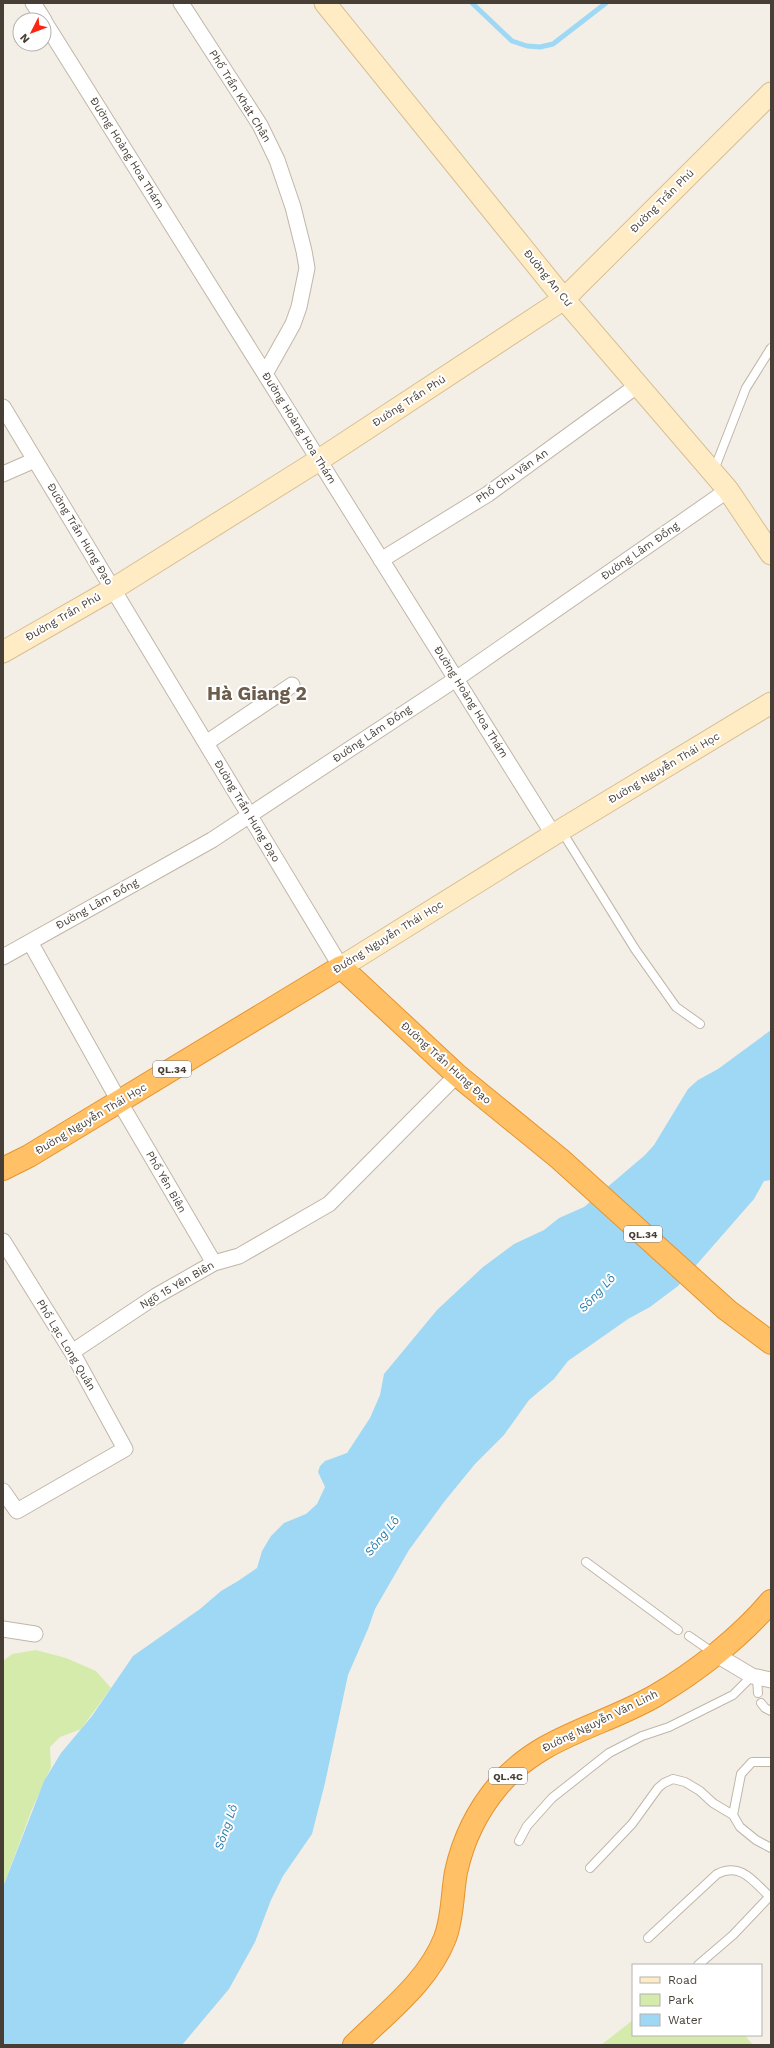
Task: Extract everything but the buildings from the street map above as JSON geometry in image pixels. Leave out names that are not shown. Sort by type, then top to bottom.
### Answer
[{"type":"highway","name":"Đường Trần Hưng Đạo","points":[[341,967],[457,1075],[560,1159],[727,1310],[771,1343]]},
{"type":"highway","name":"Đường Nguyễn Thái Học","points":[[3,1169],[30,1156],[341,967]]},
{"type":"highway","name":"Đường Nguyễn Văn Linh","points":[[354,2045],[413,1986],[436,1955],[445,1938],[449,1922],[456,1872],[464,1845],[474,1821],[498,1786],[530,1757],[556,1740],[585,1729],[654,1696],[715,1654],[761,1613],[771,1601]]},
{"type":"main road","name":"Đường An Cư","points":[[325,3],[564,299],[728,490],[771,554]]},
{"type":"main road","name":"Đường Trần Phú","points":[[3,652],[113,589],[319,460],[564,299],[770,94]]},
{"type":"main road","name":"Đường Nguyễn Thái Học","points":[[341,967],[557,832],[771,703]]},
{"type":"street","name":"Đường Hoàng Hoa Thám","points":[[33,3],[39,12]]},
{"type":"street","name":"Phố Trần Khát Chân","points":[[181,3],[260,125],[278,160],[293,207],[304,251],[307,268],[299,307],[293,324],[282,341],[265,374]]},
{"type":"street","name":"Đường Hoàng Hoa Thám","points":[[52,33],[381,560],[557,832]]},
{"type":"street","name":"Phố Chu Văn An","points":[[381,560],[488,494],[638,385]]},
{"type":"street","name":"Đường Trần Hưng Đạo","points":[[3,406],[341,967]]},
{"type":"street","points":[[3,474],[35,460]]},
{"type":"street","name":"Đường Lâm Đồng","points":[[3,957],[212,840],[250,816],[456,678],[728,490]]},
{"type":"street","points":[[206,743],[292,685]]},
{"type":"street","name":"Phố Yên Biên","points":[[30,942],[119,1101],[214,1263]]},
{"type":"street","name":"Ngõ 15 Yên Biên","points":[[72,1352],[156,1296],[214,1263],[239,1256],[329,1204],[457,1075]]},
{"type":"street","name":"Phố Lạc Long Quân","points":[[3,1241],[72,1352],[125,1451],[17,1511],[3,1491]]},
{"type":"street","points":[[3,1629],[35,1634]]},
{"type":"street","points":[[715,1654],[759,1682]]},
{"type":"lane","points":[[713,473],[746,388],[771,348]]},
{"type":"lane","points":[[557,832],[635,949],[676,1007],[700,1024]]},
{"type":"lane","points":[[586,1562],[678,1630]]},
{"type":"lane","points":[[689,1636],[715,1654]]},
{"type":"lane","points":[[519,1841],[527,1826],[552,1798],[609,1753],[642,1736],[669,1727],[759,1682]]},
{"type":"lane","points":[[761,1703],[765,1708],[771,1711]]},
{"type":"lane","points":[[733,1815],[741,1774],[752,1762],[771,1762]]},
{"type":"lane","points":[[590,1868],[632,1824],[658,1788],[664,1783],[673,1779],[685,1782],[733,1815],[740,1826],[756,1840],[771,1848]]},
{"type":"lane","points":[[648,1938],[717,1874],[725,1870],[737,1869],[770,1896],[733,1935],[699,1964]]},
{"type":"green space","points":[[36,1650],[66,1658],[96,1671],[111,1688],[81,1729],[60,1737],[50,1747],[51,1767],[32,1809],[3,1887],[3,1661],[12,1654]]},
{"type":"green space","points":[[632,2021],[632,2036],[746,2036],[753,2045],[601,2045]]},
{"type":"water","name":"Sông Lô","points":[[771,1030],[771,1180],[764,1181],[754,1199],[678,1286],[650,1307],[628,1319],[568,1361],[554,1379],[529,1400],[504,1435],[475,1464],[444,1502],[409,1550],[375,1609],[348,1675],[325,1783],[312,1834],[283,1876],[271,1900],[255,1942],[229,1989],[182,2045],[3,2045],[3,1887],[44,1781],[61,1753],[92,1716],[133,1656],[200,1609],[221,1591],[257,1568],[262,1551],[271,1536],[284,1523],[306,1514],[317,1504],[325,1487],[318,1472],[320,1466],[325,1461],[347,1453],[370,1418],[380,1395],[384,1374],[437,1310],[483,1267],[514,1244],[544,1230],[559,1218],[584,1207],[645,1155],[654,1145],[688,1089],[698,1080],[718,1069]]},
{"type":"waterway","points":[[472,3],[512,41],[527,46],[540,47],[553,44],[606,3]]},
{"type":"district","name":"Hà Giang 2","points":[[257,693]]}]
